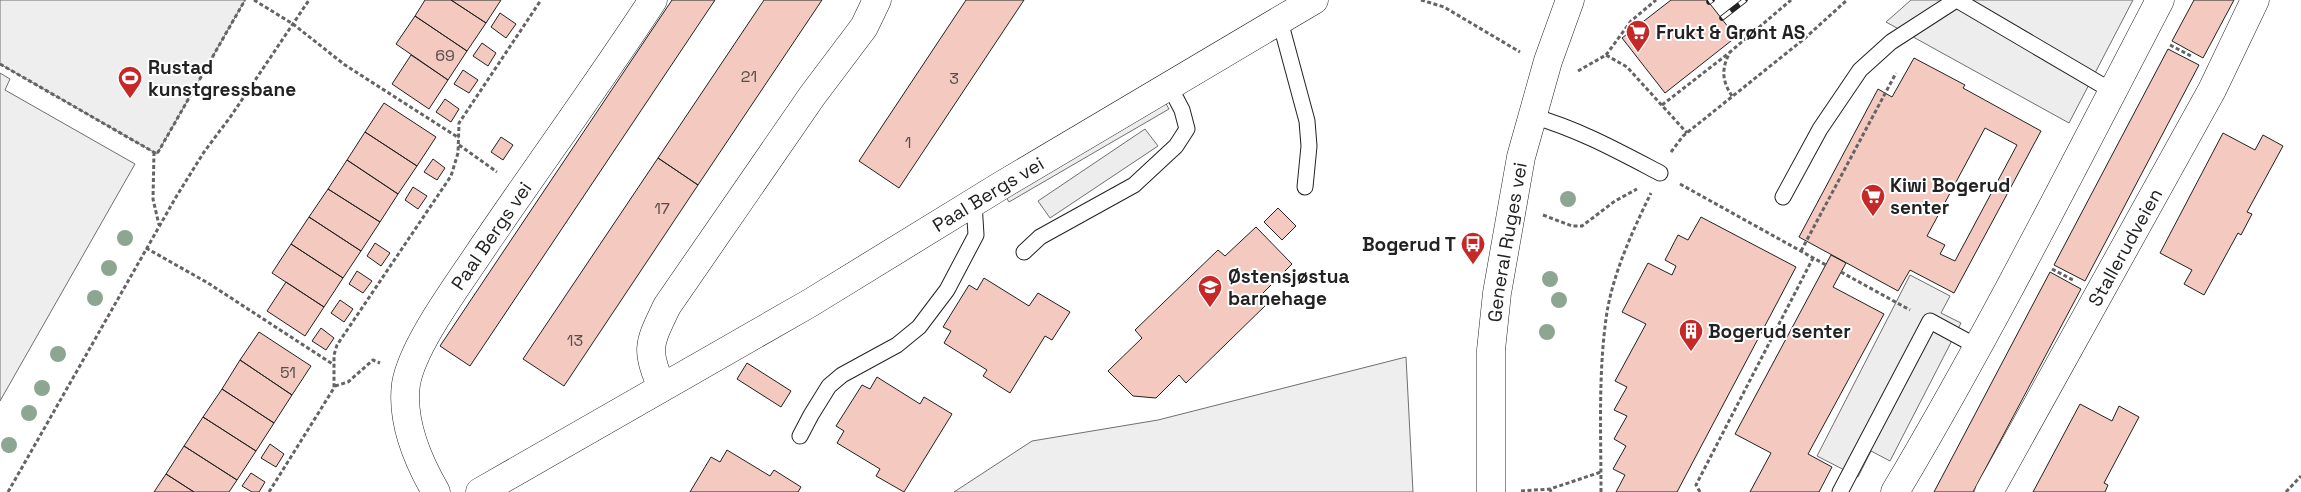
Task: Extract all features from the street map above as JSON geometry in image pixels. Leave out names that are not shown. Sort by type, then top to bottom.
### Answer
[{"type":"street","name":"Paal Bergs vei","points":[[436,492],[420,464],[406,412],[406,386],[411,363],[446,302],[548,151],[588,99],[653,0]]},
{"type":"street","points":[[662,387],[651,363],[652,337],[667,306],[812,96],[864,27],[877,0]]},
{"type":"street","name":"Paal Bergs vei","points":[[480,492],[810,303],[1314,0]]},
{"type":"street","name":"General Ruges vei","points":[[1491,492],[1491,350],[1497,293],[1521,157],[1548,61],[1570,0]]},
{"type":"street","points":[[1895,492],[1978,347],[2159,0]]},
{"type":"street","name":"Stallerudveien","points":[[1989,492],[2212,90],[2255,0]]},
{"type":"lane","points":[[1783,197],[1820,129],[1860,70],[1891,42],[1957,0],[2112,91]]},
{"type":"lane","points":[[1280,21],[1307,121],[1309,146],[1305,187]]},
{"type":"lane","points":[[1024,252],[1040,237],[1134,185],[1176,146],[1187,129],[1182,110],[1170,86]]},
{"type":"lane","points":[[1532,116],[1563,125],[1598,140],[1660,173]]},
{"type":"lane","points":[[800,436],[829,386],[842,375],[897,345],[920,327],[946,290],[976,235],[974,203]]},
{"type":"lane","points":[[1840,492],[1930,321],[1978,347]]},
{"type":"path","points":[[0,64],[158,154],[245,0]]},
{"type":"path","points":[[254,0],[292,24],[345,65],[459,138]]},
{"type":"path","points":[[8,492],[146,248],[204,152],[232,116],[309,0]]},
{"type":"path","points":[[270,492],[335,386],[334,365],[337,346],[451,176],[459,145],[459,122],[541,0]]},
{"type":"path","points":[[1421,0],[1444,7],[1521,52]]},
{"type":"path","points":[[1578,71],[1606,55],[1631,21],[1656,0]]},
{"type":"path","points":[[1662,105],[1730,52],[1791,0]]},
{"type":"path","points":[[1601,492],[1602,363],[1608,312],[1616,278],[1642,211],[1660,173],[1671,153],[1687,133],[1811,34],[1846,0]]},
{"type":"path","points":[[2179,50],[2201,62]]},
{"type":"path","points":[[1730,52],[1723,72],[1724,84],[1732,96]]},
{"type":"path","points":[[1606,55],[1628,67],[1687,133]]},
{"type":"path","points":[[1801,251],[1899,66]]},
{"type":"path","points":[[459,145],[498,173]]},
{"type":"path","points":[[154,152],[153,199],[159,226]]},
{"type":"path","points":[[1660,173],[1826,265]]},
{"type":"path","points":[[1543,215],[1572,226],[1582,226],[1615,201],[1640,188],[1660,173]]},
{"type":"path","points":[[146,248],[208,283],[334,365]]},
{"type":"path","points":[[1700,492],[1696,485],[1813,258]]},
{"type":"path","points":[[1841,272],[1930,321]]},
{"type":"path","points":[[335,386],[348,382],[372,360],[380,363],[383,362]]},
{"type":"path","points":[[1522,491],[1550,490],[1601,472]]},
{"type":"path","points":[[2286,492],[2301,476]]},
{"type":"shaded area","name":"Rustad kunstgressbane","points":[[0,0],[245,0],[157,154],[0,64]]},
{"type":"shaded area","points":[[1911,0],[2133,0],[2069,123],[1886,22]]},
{"type":"shaded area","points":[[0,73],[10,79],[5,90],[135,164],[0,401]]},
{"type":"shaded area","points":[[1162,97],[1169,109],[1009,202],[1002,191]]},
{"type":"shaded area","points":[[1145,129],[1158,146],[1050,218],[1038,201]]},
{"type":"shaded area","name":"Bogerud senter","points":[[1910,275],[1950,296],[1941,313],[1961,323],[1890,461],[1871,451],[1858,477],[1817,456]]},
{"type":"shaded area","points":[[1406,357],[1413,492],[954,492],[1032,441],[1158,420]]},
{"type":"building","points":[[425,0],[451,0],[486,23],[467,51],[415,16]]},
{"type":"building","points":[[451,0],[501,0],[486,23]]},
{"type":"building","points":[[672,0],[715,0],[470,366],[440,346]]},
{"type":"building","points":[[764,0],[822,0],[698,185],[658,158]]},
{"type":"building","points":[[966,0],[1024,0],[899,188],[859,161]]},
{"type":"building","points":[[1671,0],[1707,0],[1736,37],[1665,93],[1622,38]]},
{"type":"building","points":[[2194,0],[2234,0],[2203,58],[2172,41]]},
{"type":"building","points":[[500,13],[516,24],[506,38],[491,27]]},
{"type":"building","points":[[415,16],[467,51],[448,80],[396,44]]},
{"type":"building","points":[[482,43],[496,53],[488,66],[473,56]]},
{"type":"building","points":[[2168,49],[2199,65],[2085,281],[2054,265]]},
{"type":"building","points":[[411,55],[448,80],[429,109],[392,84]]},
{"type":"building","name":"Bogerud senter","points":[[1914,58],[1965,85],[1963,88],[2041,131],[1954,293],[1910,270],[1898,291],[1799,237],[1878,89],[1892,97]],"holes":[[[1985,128],[2017,145],[1955,261],[1940,254],[1945,245],[1927,236]]]},
{"type":"building","points":[[463,70],[478,80],[469,93],[454,84]]},
{"type":"building","points":[[445,99],[459,109],[451,122],[436,112]]},
{"type":"building","points":[[384,103],[436,137],[417,166],[365,132]]},
{"type":"building","points":[[365,132],[417,166],[398,194],[347,160]]},
{"type":"building","points":[[2223,133],[2255,150],[2263,135],[2283,146],[2247,212],[2252,214],[2241,235],[2238,233],[2204,295],[2184,284],[2192,270],[2160,253]]},
{"type":"building","points":[[501,137],[513,145],[503,160],[491,152]]},
{"type":"building","points":[[658,158],[698,185],[564,386],[523,359]]},
{"type":"building","points":[[433,159],[445,168],[437,180],[424,172]]},
{"type":"building","points":[[347,160],[398,194],[380,222],[328,189]]},
{"type":"building","points":[[413,187],[427,196],[418,209],[405,200]]},
{"type":"building","points":[[328,189],[380,222],[361,251],[309,217]]},
{"type":"building","points":[[1278,208],[1296,226],[1282,240],[1264,222]]},
{"type":"building","points":[[309,217],[361,251],[343,278],[291,244]]},
{"type":"building","name":"Bogerud senter","points":[[1701,217],[1796,267],[1677,492],[1616,492],[1625,475],[1613,469],[1626,446],[1614,439],[1627,416],[1614,410],[1627,387],[1615,381],[1646,324],[1622,312],[1648,263],[1672,275],[1676,266],[1665,260],[1678,235],[1688,240]]},
{"type":"building","points":[[1256,227],[1292,264],[1261,295],[1269,302],[1186,383],[1179,375],[1156,398],[1133,396],[1108,371],[1142,338],[1135,330],[1218,250],[1225,256]]},
{"type":"building","points":[[375,243],[390,253],[381,266],[367,256]]},
{"type":"building","points":[[291,244],[343,278],[324,307],[272,273]]},
{"type":"building","name":"Bogerud senter","points":[[1831,255],[1846,263],[1833,287],[1884,314],[1808,454],[1832,467],[1819,492],[1750,492],[1771,453],[1735,434]]},
{"type":"building","points":[[357,271],[372,281],[363,293],[349,284]]},
{"type":"building","points":[[2050,272],[2081,289],[1973,492],[1934,492]]},
{"type":"building","points":[[984,278],[1029,306],[1038,293],[1070,312],[1052,340],[1045,336],[1010,393],[983,376],[987,370],[944,343],[951,331],[943,327],[969,285],[977,290]]},
{"type":"building","points":[[286,282],[324,307],[305,336],[267,311]]},
{"type":"building","points":[[340,300],[353,309],[344,322],[331,313]]},
{"type":"building","points":[[321,328],[334,338],[326,350],[312,341]]},
{"type":"building","points":[[259,332],[311,366],[292,395],[240,360]]},
{"type":"building","points":[[240,360],[292,395],[274,423],[222,389]]},
{"type":"building","points":[[747,363],[791,391],[781,407],[737,379]]},
{"type":"building","points":[[877,377],[920,404],[924,397],[952,414],[904,492],[876,476],[880,469],[837,443],[844,431],[836,426],[862,385],[870,389]]},
{"type":"building","points":[[222,389],[274,423],[256,451],[203,417]]},
{"type":"building","points":[[2080,404],[2112,421],[2119,406],[2139,417],[2104,483],[2108,485],[2105,492],[2033,492]]},
{"type":"building","points":[[203,417],[256,451],[237,480],[184,446]]},
{"type":"building","points":[[270,444],[284,454],[276,467],[261,458]]},
{"type":"building","points":[[184,446],[237,480],[229,492],[194,492],[166,474]]},
{"type":"building","points":[[727,450],[770,476],[774,470],[801,487],[798,492],[690,492],[711,457],[720,462]]},
{"type":"building","points":[[251,473],[265,482],[259,492],[252,492],[242,486]]},
{"type":"building","points":[[166,474],[194,492],[154,492]]},
{"type":"railway","points":[[1722,18],[1745,0]]},
{"type":"place","name":"Frukt & Grønt AS","points":[[1638,53]]},
{"type":"place","name":"Rustad kunstgressbane","points":[[130,99]]},
{"type":"place","name":"Kiwi Bogerud senter","points":[[1873,217]]},
{"type":"place","name":"Bogerud T","points":[[1473,265]]},
{"type":"place","name":"Østensjøstua barnehage","points":[[1210,308]]},
{"type":"place","name":"Bogerud senter","points":[[1691,352]]}]
